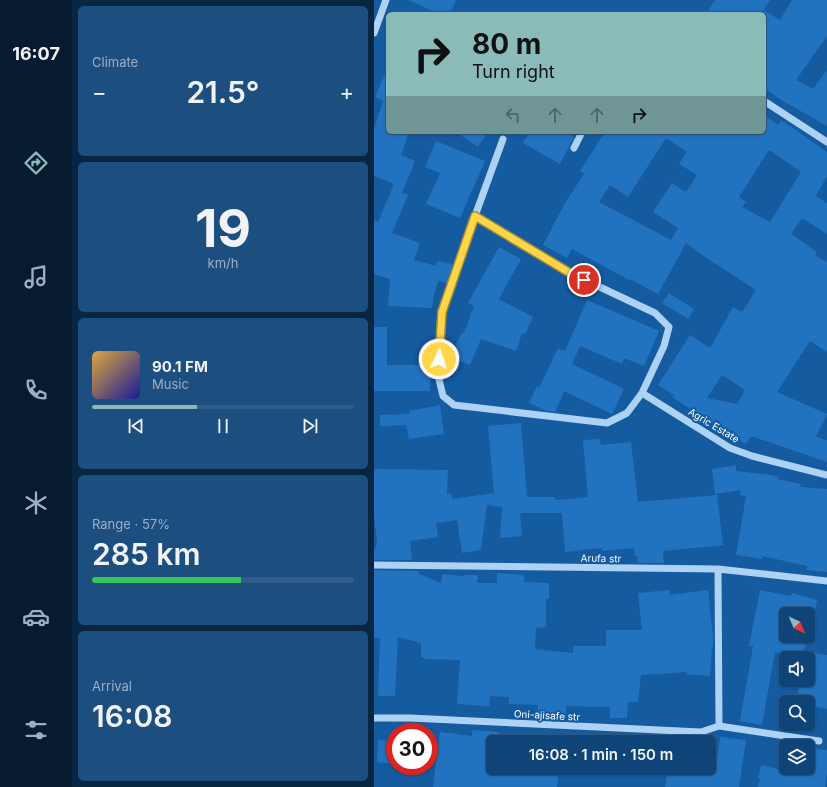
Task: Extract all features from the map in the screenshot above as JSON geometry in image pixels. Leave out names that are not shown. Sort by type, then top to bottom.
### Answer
[{"type":"street","points":[[374,33],[386,0]]},
{"type":"street","points":[[766,102],[827,142]]},
{"type":"street","points":[[574,148],[581,134]]},
{"type":"street","points":[[475,216],[570,273],[655,313],[669,327],[664,346],[642,393],[627,413],[606,423],[454,405],[443,396],[438,375],[442,312],[475,216],[503,139]]},
{"type":"street","name":"Agric Estate","points":[[642,393],[730,448],[752,456],[827,475]]},
{"type":"street","name":"Arufa str","points":[[374,565],[718,569],[827,581]]},
{"type":"street","points":[[718,569],[719,726]]},
{"type":"street","name":"Oni-ajisafe str","points":[[374,718],[410,718],[701,732],[719,726],[819,741]]},
{"type":"building","points":[[408,0],[456,0],[451,12],[435,12]]},
{"type":"building","points":[[715,0],[770,0],[762,12],[707,12]]},
{"type":"building","points":[[792,0],[827,0],[827,36],[796,80],[813,89],[827,70],[827,126],[781,100],[766,89],[766,12],[764,12],[764,10],[780,20]]},
{"type":"building","points":[[386,71],[386,134],[408,134],[401,155],[415,161],[402,193],[408,195],[392,233],[420,243],[414,260],[436,266],[437,261],[453,264],[447,283],[438,281],[432,308],[388,306],[390,279],[374,274],[374,220],[378,222],[394,184],[374,176],[374,129],[383,101],[375,97]]},
{"type":"building","points":[[766,116],[778,125],[781,120],[827,152],[827,176],[816,196],[827,203],[827,234],[802,218],[791,234],[817,252],[815,255],[827,262],[827,352],[810,341],[777,392],[827,414],[816,437],[827,440],[827,462],[751,436],[746,444],[714,425],[712,427],[692,410],[672,397],[674,395],[658,385],[690,335],[710,348],[733,307],[742,312],[756,290],[686,243],[658,294],[572,249],[567,258],[543,245],[565,203],[584,174],[580,171],[604,134],[766,134]],"holes":[[[666,138],[687,152],[679,164],[697,175],[686,192],[672,183],[653,212],[678,228],[671,240],[599,202],[610,185],[628,197]],[[769,150],[801,172],[770,222],[742,207],[746,202],[739,197]],[[722,375],[745,390],[737,404],[707,398]]]},
{"type":"building","points":[[459,134],[487,134],[478,147]]},
{"type":"building","points":[[529,134],[569,134],[574,137],[560,164],[523,143]]},
{"type":"building","points":[[436,141],[485,161],[460,218],[426,204],[440,173],[425,167]]},
{"type":"building","points":[[499,247],[521,259],[499,299],[533,317],[525,334],[522,333],[516,351],[481,339],[470,365],[450,357],[462,332],[464,333],[474,306],[468,303]]},
{"type":"building","points":[[669,293],[694,309],[688,319],[662,303]]},
{"type":"building","points":[[587,300],[659,331],[644,366],[624,358],[622,364],[580,346],[572,364],[624,389],[612,414],[564,391],[555,412],[547,411],[529,403],[537,386],[539,388],[558,348],[565,351]]},
{"type":"building","points":[[374,327],[387,327],[387,365],[430,365],[430,391],[374,391]]},
{"type":"building","points":[[440,405],[444,434],[409,439],[406,425],[380,426],[380,415],[410,414],[409,411]]},
{"type":"building","points":[[521,423],[527,497],[555,497],[555,500],[588,497],[583,440],[600,439],[601,445],[631,442],[638,502],[717,495],[723,545],[663,551],[664,563],[638,563],[638,556],[635,556],[634,548],[602,551],[602,548],[565,552],[562,513],[520,513],[522,536],[500,538],[502,507],[487,505],[481,550],[462,553],[457,520],[436,523],[438,537],[410,541],[412,560],[374,560],[374,548],[376,548],[377,543],[374,516],[374,469],[448,470],[447,494],[451,493],[452,499],[494,493],[488,426]]},
{"type":"building","points":[[736,465],[736,471],[778,476],[777,479],[801,484],[800,487],[827,489],[827,572],[807,570],[807,566],[762,556],[762,559],[736,555],[746,496],[740,495],[741,490],[715,494],[712,469]]},
{"type":"building","points":[[374,570],[419,571],[419,574],[441,583],[442,574],[464,576],[478,575],[477,583],[497,583],[497,573],[524,575],[524,582],[549,583],[549,599],[546,599],[546,627],[536,628],[535,649],[573,653],[573,646],[606,646],[606,630],[642,630],[638,593],[670,590],[670,595],[708,590],[713,635],[710,676],[686,674],[687,672],[641,675],[638,702],[628,702],[627,718],[610,718],[610,707],[566,706],[566,717],[537,717],[538,705],[509,704],[509,697],[490,696],[489,706],[457,704],[460,660],[424,659],[421,657],[421,643],[398,637],[395,696],[378,696],[380,638],[374,638]]},
{"type":"building","points":[[760,590],[791,596],[792,593],[817,600],[815,609],[815,607],[779,607],[779,643],[806,643],[804,651],[775,652],[762,725],[740,721],[753,646],[749,646]]},
{"type":"building","points":[[815,653],[827,655],[827,709],[815,706],[815,695],[798,695],[799,687],[815,687]]},
{"type":"building","points":[[472,730],[499,732],[499,735],[486,735],[486,775],[558,775],[557,787],[433,787],[435,775],[438,775],[438,748],[440,732],[472,736]]},
{"type":"building","points":[[720,737],[746,740],[739,787],[665,787],[667,775],[716,775]]},
{"type":"building","points":[[378,740],[386,741],[386,763],[377,762]]},
{"type":"building","points":[[815,749],[827,750],[825,787],[758,787],[760,779],[758,778],[761,765],[779,770],[779,775],[815,775]]},
{"type":"route","points":[[439,359],[442,312],[475,216],[584,280]]}]
